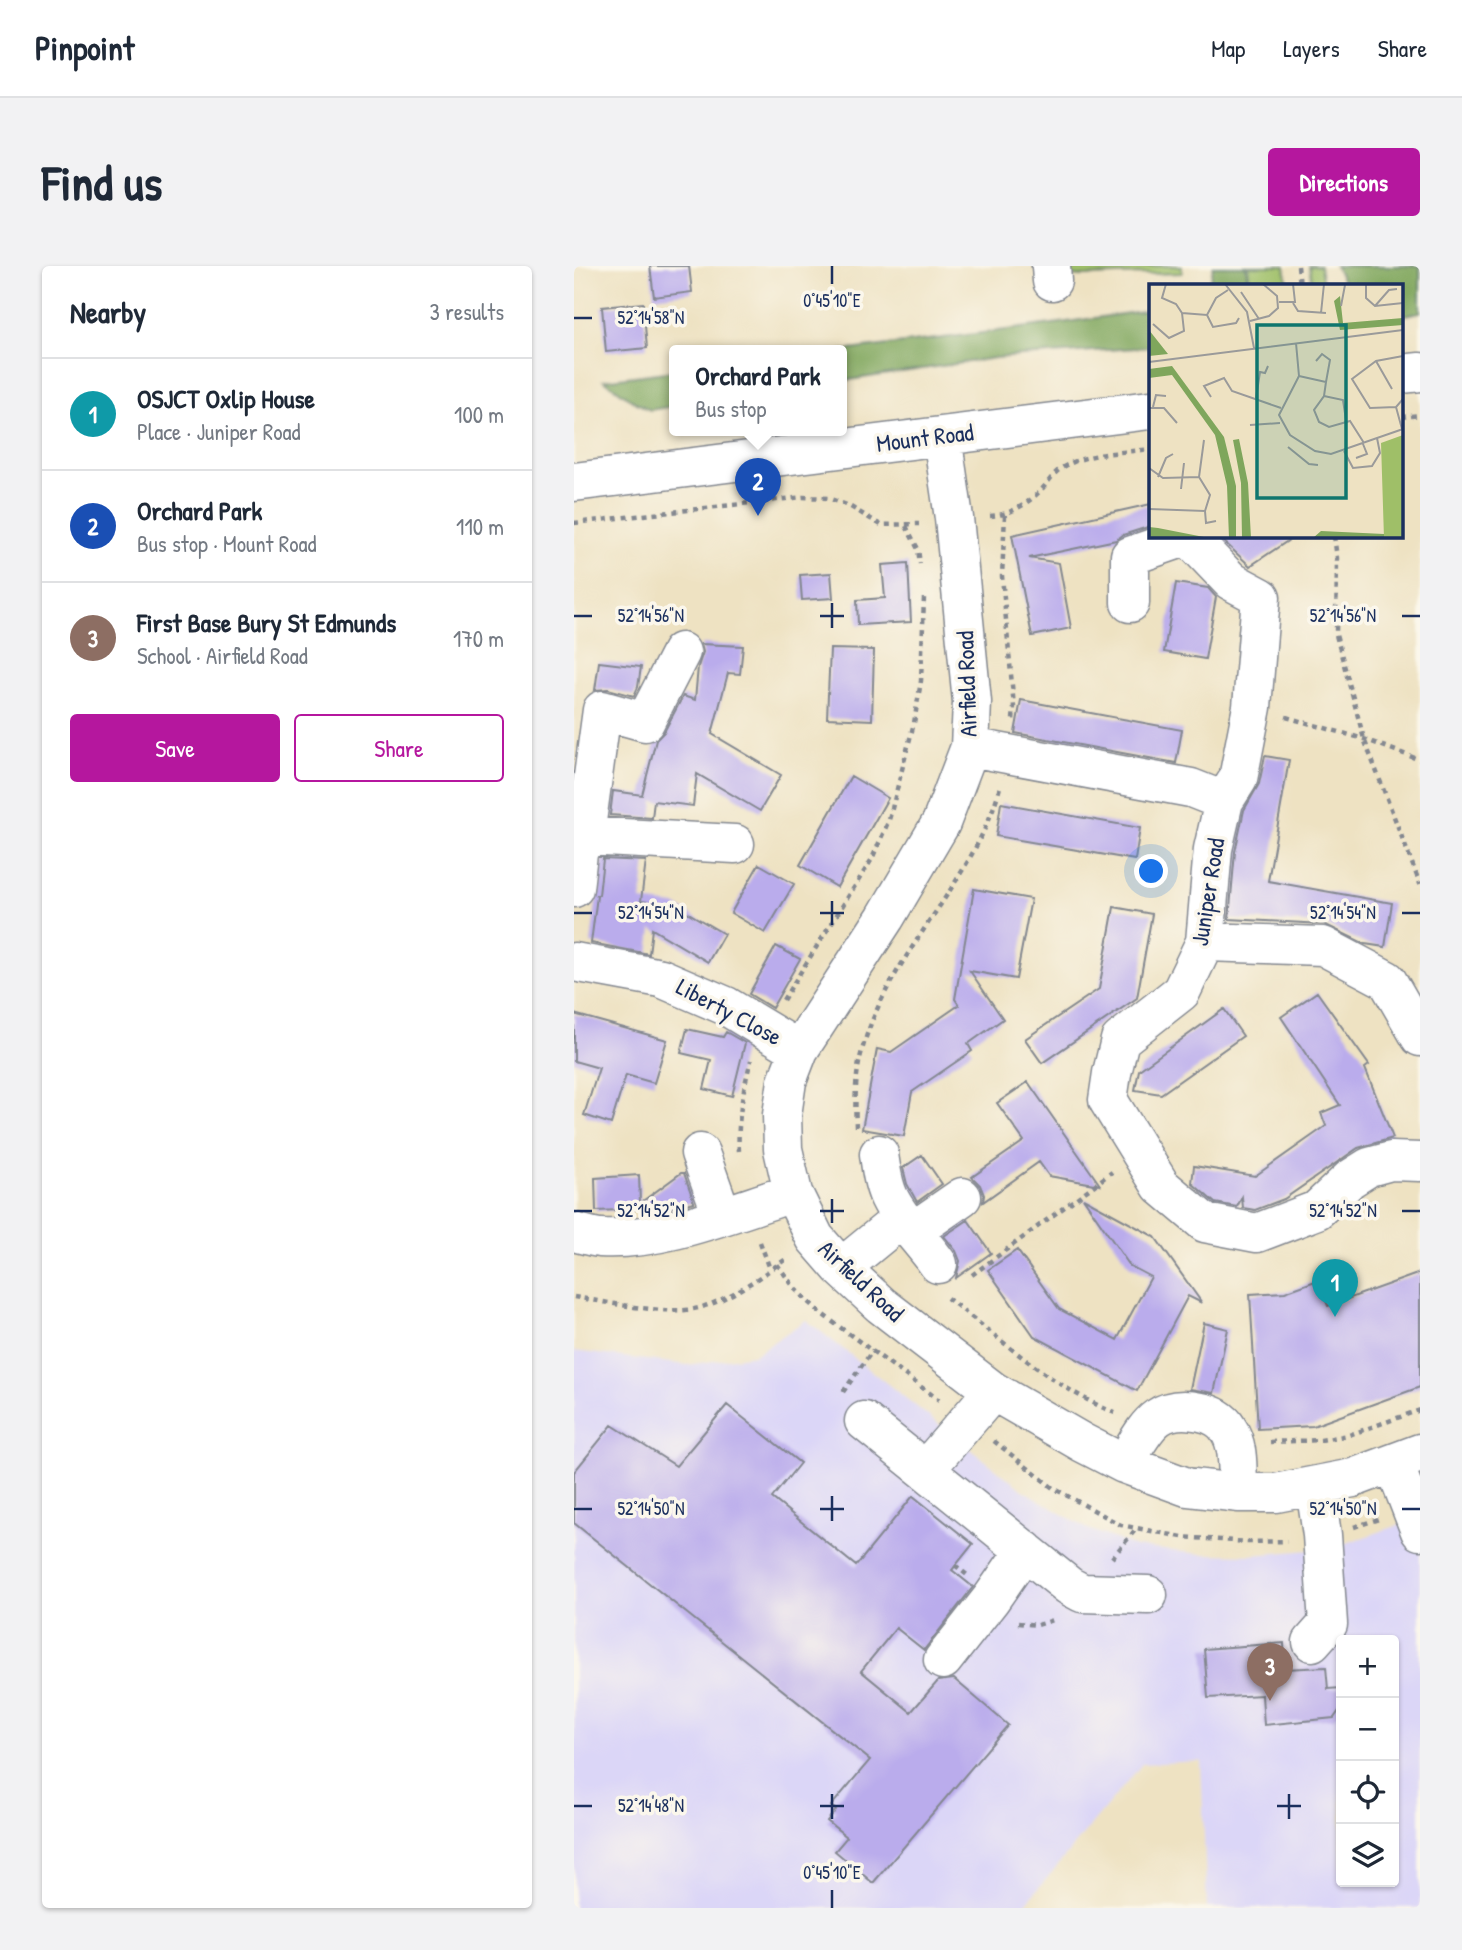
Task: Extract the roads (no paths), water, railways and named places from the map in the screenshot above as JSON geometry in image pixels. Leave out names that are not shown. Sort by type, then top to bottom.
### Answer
[{"type":"street","points":[[1402,374],[1420,372]]},
{"type":"street","name":"Mount Road","points":[[574,482],[1149,410]]},
{"type":"street","name":"Airfield Road","points":[[942,436],[954,519],[971,692],[970,747],[941,823],[885,918],[800,1050],[787,1081],[782,1115],[783,1149],[793,1193],[815,1238],[841,1268],[881,1305],[993,1391],[1124,1464],[1187,1487],[1238,1493],[1276,1493],[1353,1478],[1407,1459]]},
{"type":"street","name":"Juniper Road","points":[[1130,603],[1130,556],[1185,537]]},
{"type":"street","name":"Juniper Road","points":[[1189,537],[1231,581],[1261,597],[1252,707],[1238,779],[1224,801],[1213,849],[1205,942],[1181,992],[1120,1040],[1108,1100],[1161,1186],[1205,1223],[1257,1233],[1317,1210],[1350,1179],[1369,1167],[1391,1161],[1420,1162]]},
{"type":"street","points":[[681,652],[645,722],[602,710],[578,858],[735,844]]},
{"type":"street","points":[[970,747],[1191,788],[1224,801]]},
{"type":"street","points":[[1205,942],[1323,946],[1387,980],[1420,1037]]},
{"type":"street","name":"Liberty Close","points":[[574,962],[661,978],[726,1006],[800,1050]]},
{"type":"street","points":[[868,1146],[889,1197],[907,1224],[953,1277]]},
{"type":"street","points":[[699,1153],[736,1210]]},
{"type":"street","points":[[574,1232],[599,1238],[646,1237],[793,1193]]},
{"type":"street","points":[[841,1268],[907,1224],[962,1197]]},
{"type":"street","points":[[926,1469],[993,1391]]},
{"type":"street","points":[[853,1406],[1069,1586],[1082,1593],[1148,1595]]},
{"type":"street","points":[[1124,1464],[1148,1426],[1159,1414],[1185,1409],[1212,1414],[1228,1428],[1235,1444],[1238,1493]]},
{"type":"street","points":[[1407,1459],[1420,1531]]},
{"type":"street","points":[[1312,1642],[1328,1625],[1322,1535],[1315,1487]]},
{"type":"street","points":[[943,1660],[1025,1550]]},
{"type":"place","name":"Orchard Park","points":[[758,516]]},
{"type":"place","name":"OSJCT Oxlip House","points":[[1335,1317]]},
{"type":"place","name":"First Base Bury St Edmunds","points":[[1270,1701]]}]
